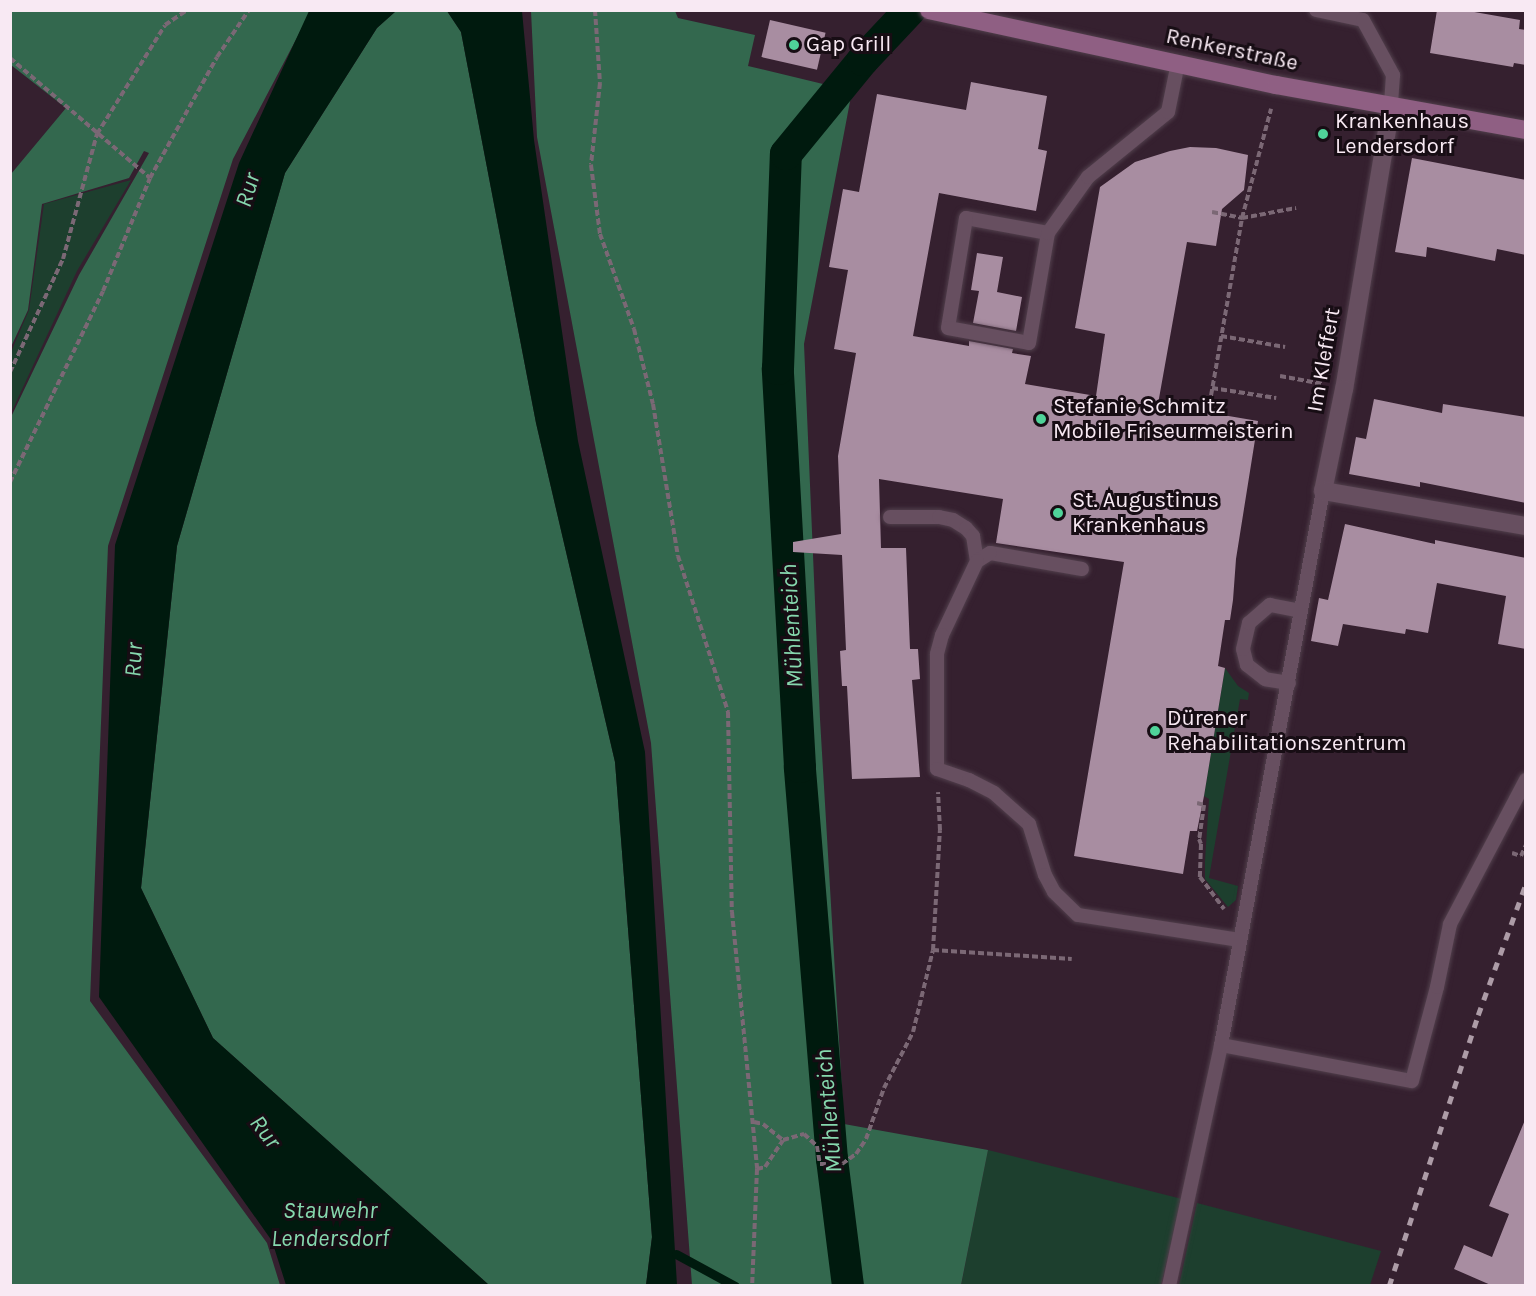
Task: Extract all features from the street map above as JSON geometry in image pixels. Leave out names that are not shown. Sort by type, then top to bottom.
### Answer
[{"type":"street","name":"Renkerstraße","points":[[932,11],[1330,96],[1526,130]]},
{"type":"street","name":"Im Kleffert","points":[[1323,491],[1344,389],[1391,106]]},
{"type":"street","points":[[1323,491],[1526,526]]},
{"type":"lane","points":[[1316,10],[1363,20],[1393,75],[1391,106]]},
{"type":"lane","points":[[1048,233],[966,218],[948,328],[1029,343],[1048,233],[1088,177],[1168,112],[1178,63]]},
{"type":"lane","points":[[1169,1286],[1221,1045],[1323,491]]},
{"type":"lane","points":[[890,518],[939,517],[953,520],[966,528],[973,536],[977,561]]},
{"type":"lane","points":[[1082,569],[990,553],[977,561],[942,635],[937,654],[937,769],[977,784],[1013,808],[1029,824],[1035,837],[1045,875],[1054,892],[1078,915],[1238,945]]},
{"type":"lane","points":[[1289,683],[1265,679],[1247,665],[1243,649],[1249,623],[1270,605],[1300,611]]},
{"type":"lane","points":[[1221,1045],[1412,1081],[1437,987],[1450,924],[1526,780]]},
{"type":"path","points":[[10,372],[63,259],[97,134],[165,26],[187,10]]},
{"type":"path","points":[[10,482],[103,291],[150,178],[217,57],[249,10]]},
{"type":"path","points":[[595,10],[600,83],[591,165],[600,234],[634,329],[653,404],[678,556],[728,712],[732,912],[757,1169],[752,1286]]},
{"type":"path","points":[[10,58],[150,178]]},
{"type":"path","points":[[1208,413],[1242,218],[1265,133]]},
{"type":"path","points":[[1212,212],[1242,218],[1296,208]]},
{"type":"path","points":[[1221,336],[1285,347]]},
{"type":"path","points":[[1280,376],[1322,384]]},
{"type":"path","points":[[1212,388],[1276,398]]},
{"type":"path","points":[[757,1169],[765,1167],[783,1140],[804,1134],[811,1138],[817,1146],[822,1165],[842,1164],[856,1154],[866,1139],[884,1088],[913,1032],[933,950],[940,830],[937,769]]},
{"type":"path","points":[[1197,803],[1204,805],[1199,838],[1202,844],[1200,878],[1229,915],[1243,920]]},
{"type":"path","points":[[933,950],[1072,959]]},
{"type":"path","points":[[754,1122],[763,1124],[783,1140]]},
{"type":"shaded area","points":[[131,180],[77,271],[11,413],[11,352],[29,310],[44,204]]},
{"type":"shaded area","points":[[1225,668],[1238,686],[1249,693],[1248,700],[1240,699],[1209,878],[1238,886],[1236,900],[1228,907],[1205,879],[1209,799],[1204,796]]},
{"type":"shaded area","points":[[988,1150],[1182,1199],[1161,1285],[961,1286]]},
{"type":"shaded area","points":[[1197,1203],[1381,1251],[1370,1285],[1179,1285]]},
{"type":"green space","points":[[11,11],[311,11],[233,159],[108,546],[90,1001],[267,1243],[280,1285],[11,1285],[11,417],[79,275],[149,153],[144,151],[129,178],[42,204],[28,310],[11,347],[11,174],[66,108],[11,65]]},
{"type":"green space","points":[[396,11],[447,11],[461,32],[536,423],[615,762],[652,1237],[646,1285],[489,1285],[213,1038],[141,888],[177,546],[285,173],[377,28]]},
{"type":"green space","points":[[531,11],[675,11],[678,18],[755,35],[748,66],[852,91],[804,344],[820,719],[844,1124],[988,1150],[961,1285],[692,1285],[651,743],[537,137]]},
{"type":"water","name":"Stauwehr Lendersdorf","points":[[309,11],[396,11],[377,28],[285,173],[177,546],[141,888],[213,1038],[489,1285],[286,1285],[272,1241],[99,997],[115,545],[239,163]]},
{"type":"water","points":[[447,11],[522,11],[534,140],[578,441],[645,752],[677,1285],[646,1285],[652,1237],[615,762],[536,423],[461,32]]},
{"type":"building","points":[[1437,10],[1463,10],[1520,20],[1519,29],[1526,30],[1526,65],[1514,63],[1513,67],[1430,53]]},
{"type":"building","name":"Gap Grill","points":[[770,20],[826,33],[817,70],[761,57]]},
{"type":"building","points":[[971,82],[1047,96],[1038,149],[1047,151],[1036,211],[939,193],[913,336],[969,346],[969,341],[1013,349],[1012,353],[1031,356],[1025,384],[1096,396],[1105,334],[1075,328],[1100,187],[1135,162],[1170,151],[1190,147],[1216,148],[1248,155],[1244,190],[1222,209],[1216,246],[1187,242],[1158,404],[1258,421],[1236,559],[1230,620],[1225,620],[1218,666],[1225,668],[1204,796],[1197,831],[1190,831],[1183,874],[1074,856],[1124,562],[996,543],[1003,499],[879,479],[881,548],[906,548],[910,649],[918,649],[920,679],[912,680],[920,777],[852,779],[847,686],[842,686],[840,651],[846,650],[842,555],[793,552],[793,542],[841,534],[838,456],[856,353],[834,349],[848,270],[829,267],[843,189],[859,192],[877,94],[966,110]]},
{"type":"building","points":[[1412,158],[1526,180],[1526,255],[1497,249],[1495,261],[1427,247],[1426,257],[1395,252]]},
{"type":"building","points":[[977,253],[1003,257],[997,292],[1022,297],[1016,331],[973,323],[979,291],[971,290]]},
{"type":"building","points":[[1374,399],[1442,413],[1443,404],[1526,417],[1526,503],[1420,482],[1420,487],[1349,474],[1356,437],[1366,439]]},
{"type":"building","points":[[1345,524],[1435,544],[1435,540],[1526,558],[1526,649],[1498,644],[1506,596],[1437,583],[1428,633],[1406,629],[1405,634],[1343,624],[1338,646],[1311,641],[1319,598],[1328,600]]},
{"type":"building","points":[[1525,1120],[1526,1286],[1493,1286],[1454,1269],[1464,1245],[1492,1257],[1509,1214],[1489,1206]]},
{"type":"waterway","name":"Mühlenteich","points":[[848,1286],[832,1159],[800,767],[778,369],[786,154],[863,60],[910,10]]},
{"type":"waterway","points":[[676,1254],[735,1286]]},
{"type":"railway","points":[[1389,1286],[1478,1015],[1526,883]]},
{"type":"place","name":"Gap Grill","points":[[794,45]]},
{"type":"place","name":"Krankenhaus Lendersdorf","points":[[1323,134]]},
{"type":"place","name":"Stefanie Schmitz Mobile Friseurmeisterin","points":[[1041,419]]},
{"type":"place","name":"St. Augustinus Krankenhaus","points":[[1058,513]]},
{"type":"place","name":"Dürener Rehabilitationszentrum","points":[[1155,731]]},
{"type":"water label","name":"Rur","points":[[248,190]]},
{"type":"water label","name":"Rur","points":[[134,660]]},
{"type":"water label","name":"Rur","points":[[265,1132]]}]
